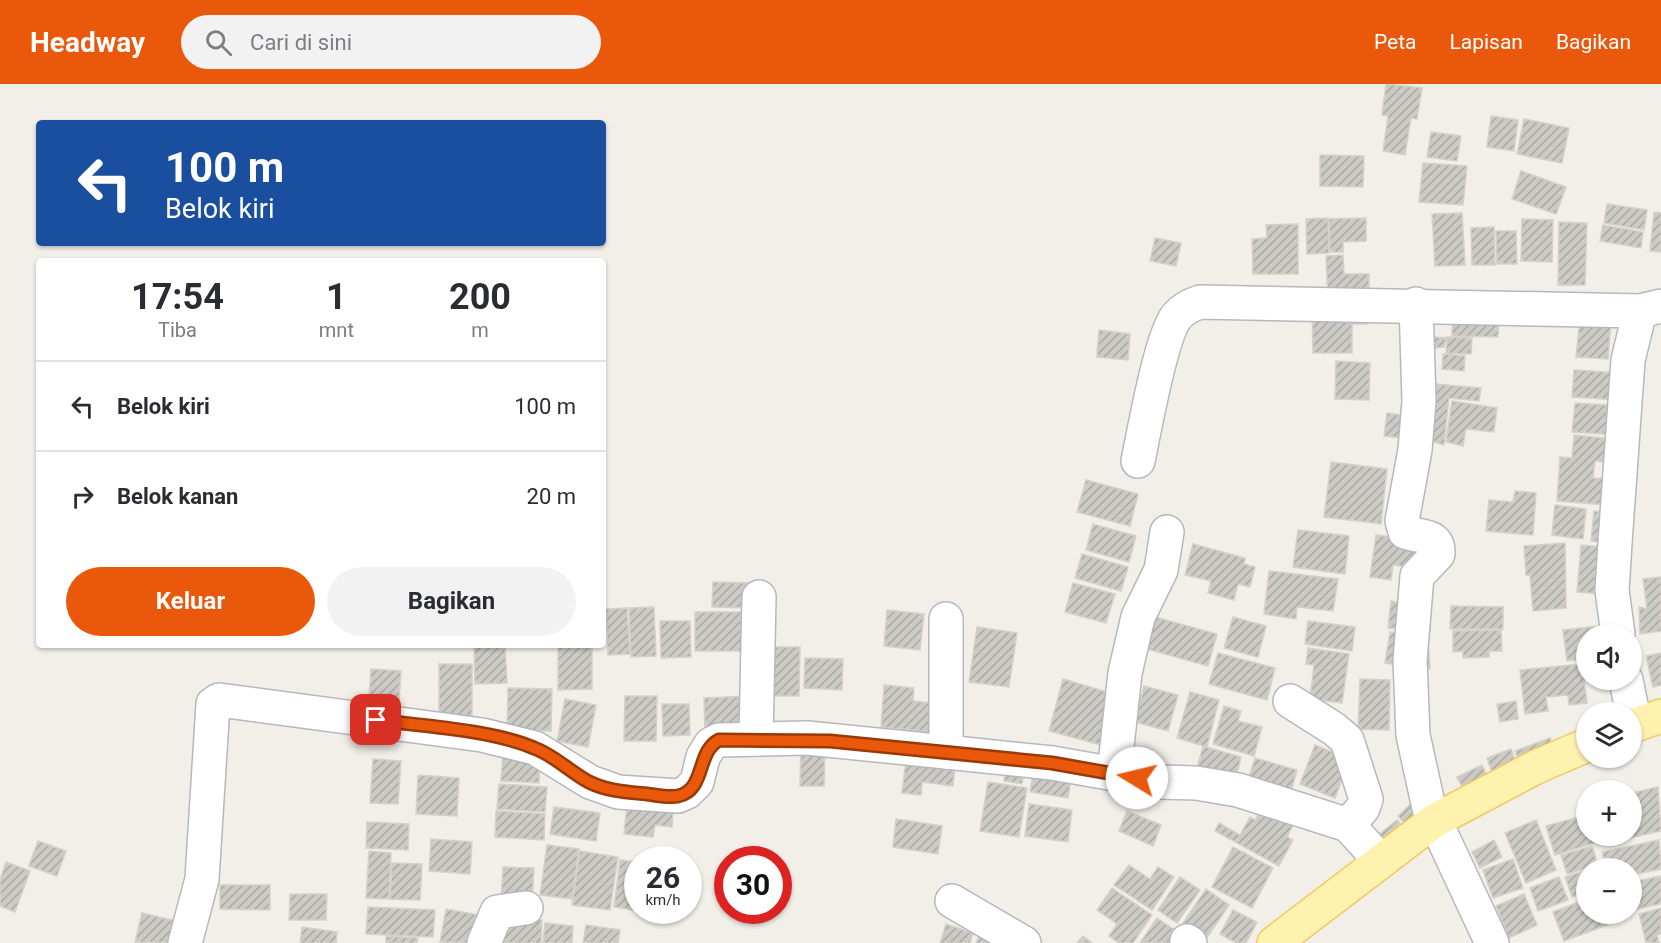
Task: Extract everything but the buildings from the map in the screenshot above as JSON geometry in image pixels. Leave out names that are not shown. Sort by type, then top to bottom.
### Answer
[{"type":"main road","points":[[1274,943],[1335,898],[1362,841],[1434,821],[1536,767],[1576,750]]},
{"type":"street","points":[[1138,460],[1164,349],[1175,318],[1186,307],[1200,302],[1651,309],[1628,360],[1612,590],[1617,624]]},
{"type":"street","points":[[1416,304],[1419,401],[1415,450],[1402,521],[1405,532],[1435,540],[1439,544],[1438,554],[1417,576],[1410,660],[1413,735],[1434,821],[1492,943]]},
{"type":"street","points":[[1114,774],[1125,674],[1138,617],[1161,570],[1167,532]]},
{"type":"street","points":[[756,739],[759,597]]},
{"type":"street","points":[[946,619],[946,752]]},
{"type":"street","points":[[1630,690],[1643,722]]},
{"type":"street","points":[[185,943],[201,879],[215,701],[246,702],[482,735],[535,748],[590,782],[618,792],[678,796],[687,792],[697,782],[703,757],[711,744],[719,740],[807,738],[1052,763],[1114,774],[1238,790],[1362,841],[1363,808],[1366,799],[1347,740],[1290,701]]},
{"type":"street","points":[[952,901],[1024,943]]},
{"type":"street","points":[[484,943],[497,912],[505,909],[526,908]]},
{"type":"route","points":[[376,720],[482,735],[535,748],[590,782],[618,792],[678,796],[687,792],[697,782],[703,757],[711,744],[719,740],[807,738],[1052,763],[1137,778]]}]
